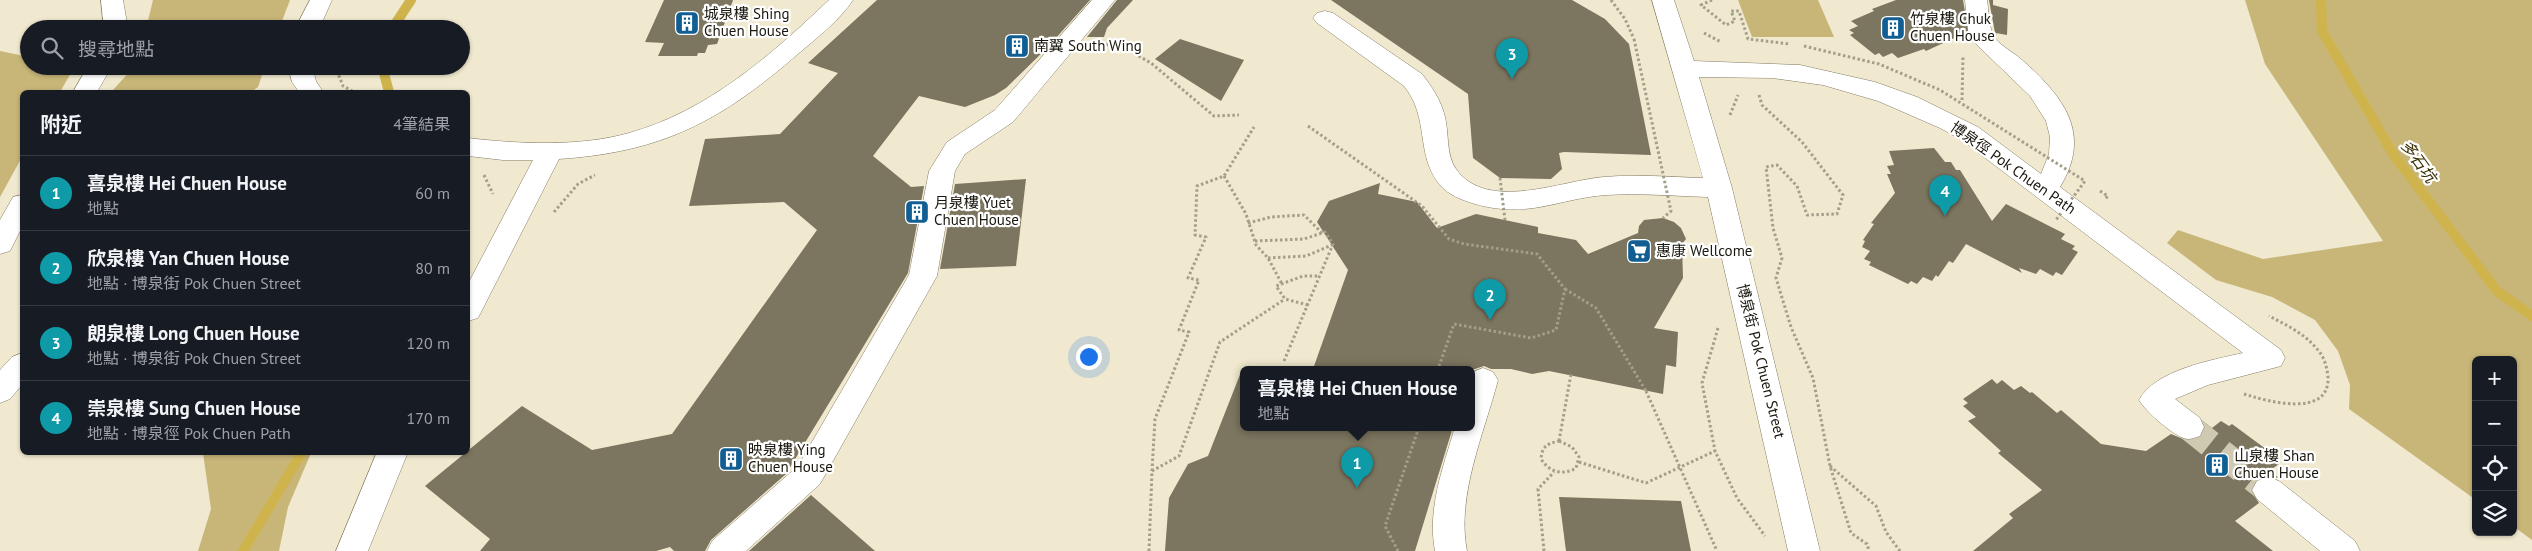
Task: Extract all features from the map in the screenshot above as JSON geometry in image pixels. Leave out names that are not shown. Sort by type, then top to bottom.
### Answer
[{"type":"street","points":[[112,0],[115,20]]},
{"type":"street","points":[[311,20],[321,0]]},
{"type":"street","points":[[470,147],[494,152],[551,150],[610,146],[654,135],[678,124],[730,94],[775,62],[842,0]]},
{"type":"street","points":[[723,551],[809,475],[923,276],[942,171],[956,148],[1004,116],[1104,0]]},
{"type":"street","name":"博泉街 Pok Chuen Street","points":[[1663,0],[1719,188],[1804,551]]},
{"type":"street","points":[[1976,0],[1982,38],[2024,74],[2042,93],[2055,113],[2062,134],[2063,154],[2058,173],[2045,190]]},
{"type":"street","points":[[1325,18],[1413,80],[1422,89],[1433,111],[1442,168],[1450,179],[1462,188],[1477,195],[1494,198],[1534,200],[1604,186],[1719,188]]},
{"type":"street","name":"博泉徑 Pok Chuen Path","points":[[1685,69],[1746,60],[1843,81],[1887,93],[1929,111],[1969,133],[2271,358],[2178,382],[2157,394],[2154,400],[2189,427]]},
{"type":"street","points":[[86,90],[95,75]]},
{"type":"street","points":[[302,75],[307,90]]},
{"type":"street","points":[[470,306],[551,150]]},
{"type":"street","points":[[0,244],[20,208]]},
{"type":"street","points":[[0,391],[20,367]]},
{"type":"street","points":[[1475,408],[1483,380]]},
{"type":"street","points":[[1451,551],[1447,528],[1449,508],[1469,431]]},
{"type":"street","points":[[352,551],[382,474],[392,455]]},
{"type":"street","points":[[2268,490],[2344,551]]},
{"type":"path","points":[[1611,0],[1625,19],[1634,39],[1671,211],[1663,218]]},
{"type":"path","points":[[1712,0],[1701,5],[1726,25],[1735,21],[1731,11],[1738,11],[1748,39],[1804,46],[1880,64],[1911,76],[1962,103],[2085,181],[2056,220]]},
{"type":"path","points":[[1698,28],[1746,60],[1762,105],[1802,142],[1843,194],[1838,214],[1807,216],[1797,186],[1777,165],[1766,167],[1773,228],[1782,258],[1776,278],[1791,327],[1813,378],[1830,466],[1851,533],[1867,544],[1869,551]]},
{"type":"path","points":[[1092,41],[1128,50],[1151,64],[1214,116],[1239,116]]},
{"type":"path","points":[[1804,46],[1805,52]]},
{"type":"path","points":[[1962,103],[1963,50]]},
{"type":"path","points":[[339,75],[344,86],[351,90]]},
{"type":"path","points":[[1308,126],[1422,206],[1449,239],[1464,244],[1536,254],[1565,289],[1596,308],[1646,391],[1714,540],[1717,551]]},
{"type":"path","points":[[1149,551],[1155,418],[1189,332],[1179,330],[1198,280],[1188,278],[1206,237],[1195,234],[1197,186],[1224,176],[1254,127]]},
{"type":"path","points":[[552,215],[578,184],[602,171]]},
{"type":"path","points":[[1224,176],[1246,214],[1255,241],[1263,256],[1268,258],[1306,256],[1332,243]]},
{"type":"path","points":[[1500,178],[1505,220]]},
{"type":"path","points":[[1248,223],[1271,217],[1304,215],[1332,243]]},
{"type":"path","points":[[1255,241],[1304,240],[1326,232],[1332,243],[1284,360]]},
{"type":"path","points":[[1268,258],[1282,284]]},
{"type":"path","points":[[1308,305],[1285,299],[1276,286],[1303,276],[1320,276]]},
{"type":"path","points":[[1439,366],[1454,324],[1532,338],[1556,330],[1565,289]]},
{"type":"path","points":[[1152,471],[1179,456],[1220,342],[1285,299]]},
{"type":"path","points":[[1719,324],[1702,383],[1715,451],[1737,498],[1768,540]]},
{"type":"path","points":[[1559,441],[1571,374]]},
{"type":"path","points":[[1398,551],[1385,526],[1418,431]]},
{"type":"path","points":[[1559,441],[1572,447],[1579,457],[1579,462],[1576,468],[1568,472],[1554,472],[1543,464],[1541,454],[1547,444],[1559,441]]},
{"type":"path","points":[[1579,462],[1646,483],[1715,451]]},
{"type":"path","points":[[1830,466],[1876,506],[1886,532],[1900,551]]},
{"type":"path","points":[[1544,551],[1538,489],[1554,472]]},
{"type":"shaded area","points":[[153,0],[290,0],[282,20],[148,20]]},
{"type":"shaded area","points":[[1738,0],[1818,0],[1834,37],[1752,37]]},
{"type":"shaded area","points":[[2245,0],[2532,0],[2532,540],[2517,529],[2517,356],[2472,356],[2472,497],[2349,409],[2350,385],[2338,351],[2315,320],[2272,297],[2216,280],[2167,243],[2178,230],[2263,259],[2383,241],[2265,64]]},
{"type":"shaded area","points":[[0,51],[20,55],[20,75],[70,75],[61,90],[20,90],[20,161],[0,197]]},
{"type":"shaded area","points":[[127,75],[262,75],[258,87],[254,90],[113,90]]},
{"type":"shaded area","points":[[203,455],[310,455],[288,507],[279,551],[198,551],[211,509]]},
{"type":"building","name":"城泉樓 Shing Chuen House","points":[[664,0],[733,0],[717,44],[708,45],[705,53],[698,53],[697,56],[658,56],[664,43],[645,42]]},
{"type":"building","points":[[877,0],[1090,0],[1047,48],[1006,88],[995,95],[965,107],[919,96],[873,156],[911,187],[924,186],[908,273],[786,474],[711,540],[705,551],[674,551],[670,547],[656,551],[480,551],[490,539],[425,486],[463,455],[470,455],[470,449],[522,406],[592,450],[672,434],[817,230],[784,202],[689,206],[705,139],[780,134],[838,73],[808,63]]},
{"type":"building","points":[[1117,0],[1133,0],[1107,28],[1104,37],[1087,37]]},
{"type":"building","points":[[1331,0],[1572,0],[1605,19],[1629,44],[1651,155],[1564,152],[1559,153],[1562,169],[1551,179],[1500,178],[1473,158],[1468,94]]},
{"type":"building","name":"竹泉樓 Chuk Chuen House","points":[[1896,0],[1963,0],[1969,35],[1963,34],[1926,51],[1924,49],[1898,58],[1892,53],[1883,57],[1879,53],[1875,55],[1850,35],[1854,33],[1849,30],[1858,26],[1851,21],[1874,11],[1872,9]]},
{"type":"building","points":[[1989,0],[1993,0],[1993,5],[2008,9],[2007,35],[1996,33],[1997,36],[1995,33]]},
{"type":"building","points":[[1180,39],[1244,60],[1221,101],[1155,59]]},
{"type":"building","points":[[1934,148],[1945,162],[1951,162],[1956,170],[1960,170],[1992,221],[2006,204],[2065,234],[2061,239],[2075,246],[2072,249],[2078,252],[2062,275],[2056,272],[2053,276],[2040,269],[2036,274],[2019,268],[2022,273],[1966,244],[1953,263],[1949,261],[1938,277],[1936,275],[1932,281],[1923,277],[1917,284],[1911,281],[1908,284],[1869,265],[1871,262],[1864,259],[1870,251],[1862,247],[1865,241],[1863,240],[1874,224],[1871,223],[1895,193],[1887,174],[1891,174],[1887,166],[1894,165],[1889,151]]},
{"type":"building","points":[[1026,179],[1016,266],[940,269],[955,184]]},
{"type":"building","points":[[1380,183],[1378,194],[1417,202],[1437,228],[1476,214],[1538,227],[1538,233],[1576,240],[1588,254],[1638,233],[1639,226],[1644,220],[1663,218],[1674,222],[1681,228],[1686,239],[1682,244],[1683,278],[1654,328],[1678,332],[1676,367],[1666,365],[1663,394],[1549,371],[1532,374],[1511,369],[1491,369],[1484,366],[1475,369],[1475,366],[1314,366],[1348,270],[1317,222],[1329,201]]},
{"type":"building","points":[[1240,375],[1240,431],[1452,431],[1415,551],[1165,551],[1169,498],[1188,464],[1208,456]]},
{"type":"building","name":"山泉樓 Shan Chuen House","points":[[1992,379],[1997,384],[2002,380],[2014,390],[2021,386],[2030,393],[2032,392],[2057,413],[2061,410],[2101,444],[2146,451],[2171,434],[2188,441],[2200,438],[2206,428],[2203,421],[2212,428],[2221,421],[2229,426],[2232,424],[2274,455],[2271,458],[2279,464],[2269,471],[2279,478],[2267,475],[2256,479],[2250,489],[2259,503],[2235,521],[2273,551],[1973,551],[2013,518],[2009,514],[2042,490],[1998,453],[2001,451],[1968,421],[1976,417],[1963,406],[1968,403],[1963,399]]},
{"type":"building","points":[[811,495],[875,551],[749,551]]},
{"type":"building","points":[[1559,497],[1681,501],[1691,551],[1566,551]]},
{"type":"waterway","points":[[398,20],[411,0]]},
{"type":"waterway","name":"多石坑","points":[[2321,0],[2322,31],[2393,154],[2497,291],[2532,316]]},
{"type":"waterway","points":[[384,75],[388,90]]},
{"type":"waterway","points":[[243,551],[300,455]]},
{"type":"tunnel","points":[[2189,427],[2268,490]]},
{"type":"place","name":"城泉樓 Shing Chuen House","points":[[687,23]]},
{"type":"place","name":"竹泉樓 Chuk Chuen House","points":[[1893,28]]},
{"type":"place","name":"南翼 South Wing","points":[[1017,46]]},
{"type":"place","name":"朗泉樓 Long Chuen House","points":[[1512,79]]},
{"type":"place","name":"月泉樓 Yuet Chuen House","points":[[917,212]]},
{"type":"place","name":"崇泉樓 Sung Chuen House","points":[[1945,216]]},
{"type":"place","name":"惠康 Wellcome","points":[[1639,251]]},
{"type":"place","name":"欣泉樓 Yan Chuen House","points":[[1490,320]]},
{"type":"place","name":"映泉樓 Ying Chuen House","points":[[731,459]]},
{"type":"place","name":"山泉樓 Shan Chuen House","points":[[2217,465]]},
{"type":"place","name":"喜泉樓 Hei Chuen House","points":[[1357,488]]}]
